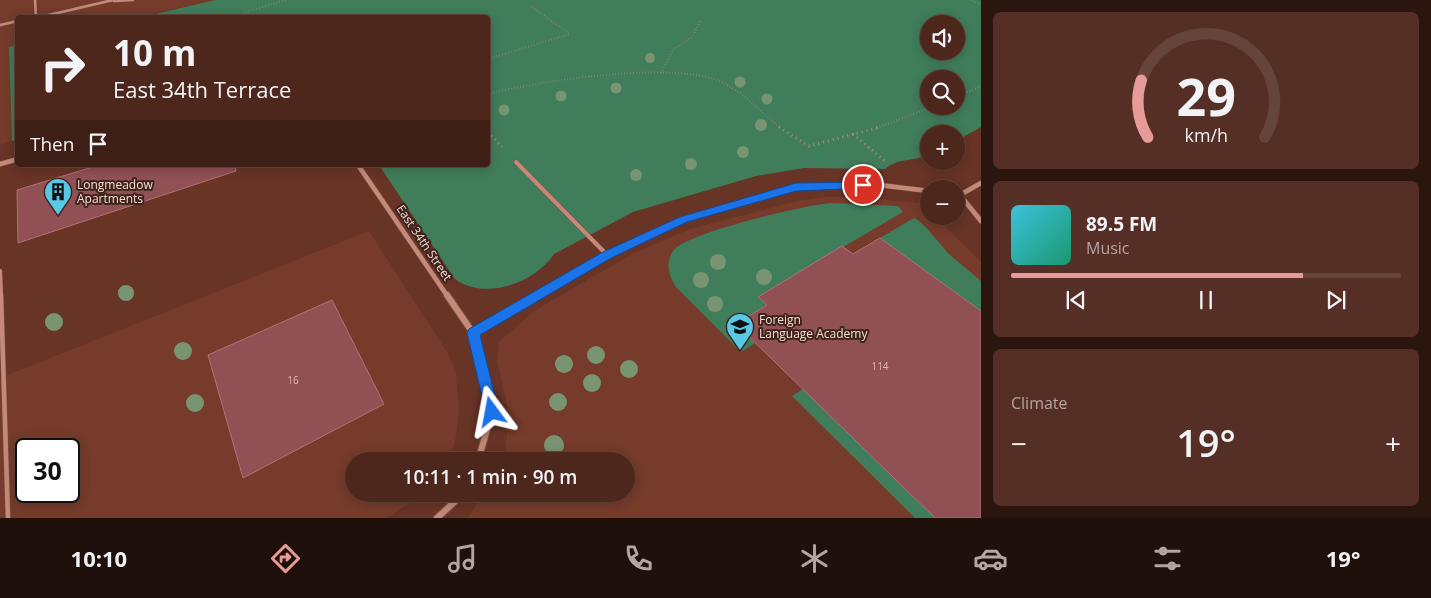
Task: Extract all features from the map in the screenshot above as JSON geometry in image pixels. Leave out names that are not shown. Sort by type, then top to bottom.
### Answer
[{"type":"street","points":[[0,164],[15,160]]},
{"type":"street","name":"East 34th Street","points":[[359,167],[474,333]]},
{"type":"street","points":[[965,191],[981,183]]},
{"type":"street","points":[[481,452],[492,412],[474,333],[607,255],[684,220],[796,187],[880,185],[920,190]]},
{"type":"street","points":[[965,203],[981,221]]},
{"type":"street","points":[[437,518],[454,502]]},
{"type":"lane","points":[[34,0],[36,15]]},
{"type":"lane","points":[[45,15],[114,0],[133,0]]},
{"type":"lane","points":[[0,25],[15,22]]},
{"type":"lane","points":[[516,162],[607,255]]},
{"type":"lane","points":[[0,271],[8,518]]},
{"type":"path","points":[[242,15],[246,12],[286,0]]},
{"type":"path","points":[[970,0],[981,4]]},
{"type":"path","points":[[490,58],[570,34],[532,7]]},
{"type":"path","points":[[660,74],[674,50],[693,36],[701,19]]},
{"type":"path","points":[[490,94],[556,81],[642,74],[705,76],[720,80],[754,104],[786,132],[809,146],[878,128],[920,112]]},
{"type":"path","points":[[965,93],[981,86]]},
{"type":"path","points":[[853,134],[884,159],[890,168]]},
{"type":"shaded area","points":[[0,0],[215,0],[147,15],[15,15],[15,46],[9,47],[12,141],[0,145]]},
{"type":"shaded area","name":"Foreign Language Academy","points":[[824,197],[858,197],[919,203],[920,225],[945,225],[981,262],[981,518],[468,518],[478,502],[635,502],[635,452],[505,452],[509,414],[497,359],[499,342],[534,311],[634,253],[690,229],[797,201]]},
{"type":"shaded area","points":[[369,231],[447,352],[456,371],[459,411],[455,442],[451,452],[345,452],[345,502],[412,502],[386,518],[0,518],[0,378]]},
{"type":"green space","points":[[215,0],[981,0],[981,127],[965,136],[965,125],[920,125],[920,158],[900,161],[885,169],[804,168],[756,176],[633,212],[554,254],[535,273],[509,286],[480,288],[467,285],[455,279],[380,167],[490,167],[490,15],[151,15]]},
{"type":"green space","points":[[15,46],[15,140],[12,141],[9,47]]},
{"type":"green space","points":[[831,203],[898,206],[903,212],[758,297],[767,305],[736,324],[755,343],[741,352],[676,287],[670,274],[669,260],[673,251],[682,244],[721,228],[797,209]]},
{"type":"green space","points":[[914,218],[918,220],[920,225],[927,229],[950,255],[981,281],[981,311],[880,238]]},
{"type":"green space","points":[[803,389],[935,518],[915,518],[792,396]]},
{"type":"building","name":"Longmeadow Apartments","points":[[92,167],[235,167],[236,171],[18,243],[17,190]]},
{"type":"building","points":[[880,238],[981,311],[981,518],[935,518],[736,324],[767,305],[758,297],[842,246],[853,254]]},
{"type":"building","points":[[332,300],[384,404],[243,478],[208,355]]},
{"type":"place","name":"Longmeadow Apartments","points":[[58,216]]},
{"type":"place","name":"Foreign Language Academy","points":[[740,351]]},
{"type":"route","points":[[492,412],[474,333],[607,255],[684,220],[796,187],[863,185]]}]
